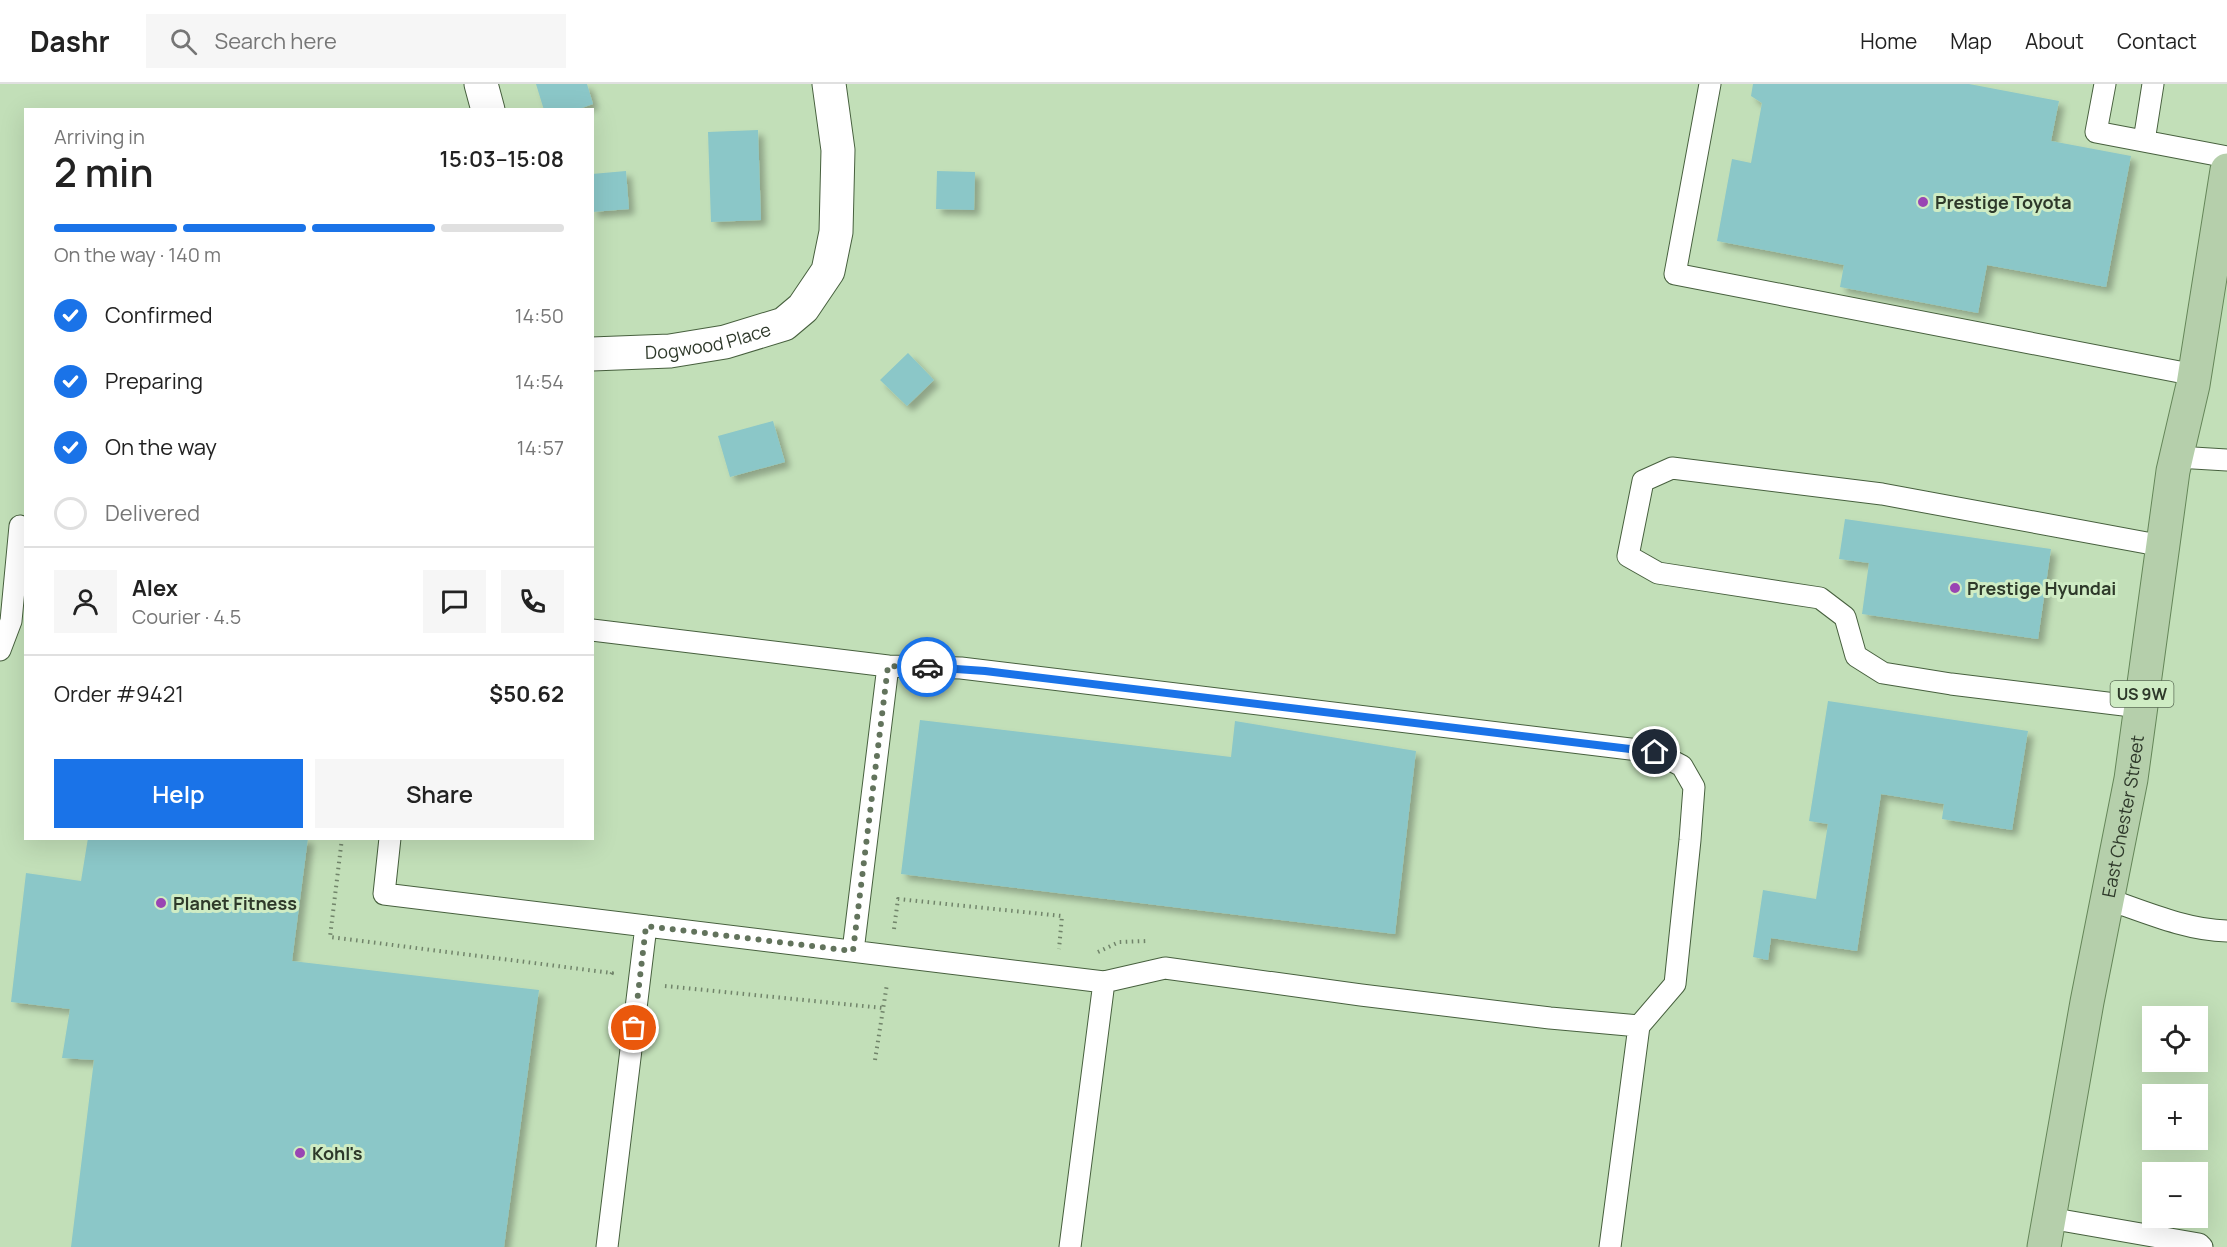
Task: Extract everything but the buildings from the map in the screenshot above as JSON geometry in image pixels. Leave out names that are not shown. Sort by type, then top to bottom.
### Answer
[{"type":"main road","name":"East Chester Street","points":[[2046,1233],[2131,779],[2173,471],[2194,375],[2224,208],[2227,170]]},
{"type":"street","points":[[481,84],[487,108]]},
{"type":"street","name":"Dogwood Place","points":[[594,354],[670,351],[725,342],[784,324],[803,308],[828,270],[836,232],[838,150],[830,84]]},
{"type":"lane","points":[[1710,84],[1675,274],[2194,375]]},
{"type":"lane","points":[[2105,84],[2096,132],[2227,157]]},
{"type":"lane","points":[[2144,141],[2153,84]]},
{"type":"lane","points":[[2177,457],[2227,460]]},
{"type":"lane","points":[[2140,707],[1962,686],[1882,673],[1856,656],[1845,617],[1820,598],[1658,573],[1628,556],[1643,481],[1672,468],[1882,494],[2163,546]]},
{"type":"lane","points":[[0,650],[11,621],[20,526]]},
{"type":"lane","points":[[594,630],[888,666],[961,668],[1655,752],[1682,766],[1694,787],[1675,984],[1639,1026],[1610,1247]]},
{"type":"lane","points":[[853,951],[888,666]]},
{"type":"lane","points":[[390,840],[384,894],[1104,982],[1165,968],[1361,995],[1550,1018],[1639,1026]]},
{"type":"lane","points":[[2107,899],[2162,919],[2215,931],[2227,931]]},
{"type":"lane","points":[[607,1247],[646,926]]},
{"type":"lane","points":[[1070,1247],[1104,982]]},
{"type":"lane","points":[[2046,1233],[2199,1244],[2202,1247]]},
{"type":"path","points":[[342,840],[330,936],[612,973],[610,982],[882,1008]]},
{"type":"way so far","points":[[634,1028],[646,926],[853,951],[888,666],[927,667]]},
{"type":"place","name":"Prestige Toyota","points":[[1923,202]]},
{"type":"place","name":"Prestige Hyundai","points":[[1955,588]]},
{"type":"place","name":"Planet Fitness","points":[[161,903]]},
{"type":"place","name":"Kohl's","points":[[300,1153]]},
{"type":"route","points":[[927,667],[961,668],[1655,752]]}]
